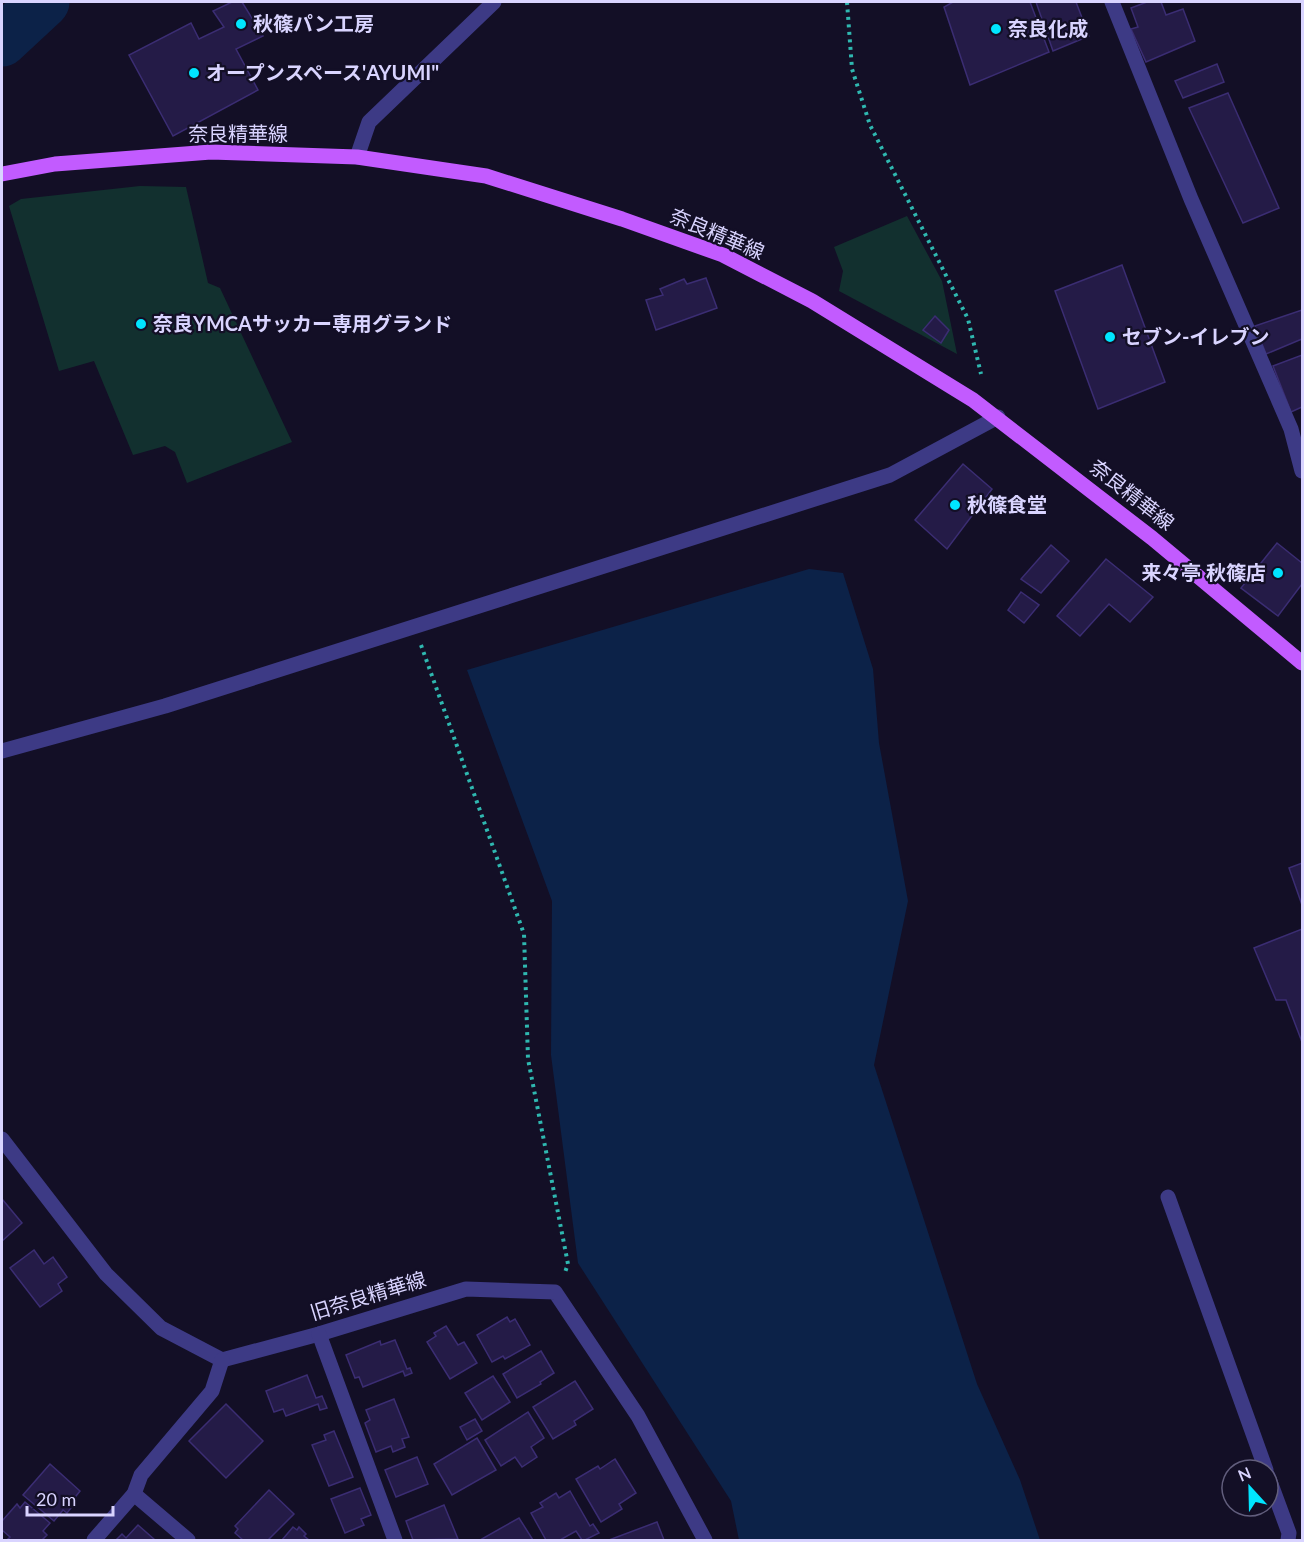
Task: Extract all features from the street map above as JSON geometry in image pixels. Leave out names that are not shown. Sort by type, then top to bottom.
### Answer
[{"type":"main road","name":"奈良精華線","points":[[2,174],[55,164],[212,152],[357,157],[486,176],[622,219],[723,255],[812,302],[998,417],[1152,538],[1302,663]]},
{"type":"street","points":[[357,157],[369,122],[494,2]]},
{"type":"street","points":[[1112,2],[1191,199],[1294,438],[1302,471]]},
{"type":"street","points":[[2,751],[165,706],[890,476],[998,417]]},
{"type":"street","points":[[2,1138],[106,1274],[161,1328],[222,1360],[212,1391],[141,1475],[134,1494],[94,1540]]},
{"type":"street","points":[[1168,1197],[1262,1458]]},
{"type":"street","name":"旧奈良精華線","points":[[222,1360],[319,1334],[466,1288],[555,1292]]},
{"type":"street","points":[[555,1292],[638,1416],[705,1540]]},
{"type":"street","points":[[319,1334],[395,1540]]},
{"type":"street","points":[[134,1494],[188,1540]]},
{"type":"street","points":[[1280,1510],[1288,1533],[1288,1540]]},
{"type":"path","points":[[847,2],[852,69],[870,125],[968,319],[981,374]]},
{"type":"path","points":[[414,627],[524,934],[528,1059],[568,1264],[555,1292]]},
{"type":"green space","name":"奈良YMCAサッカー専用グランド","points":[[140,186],[186,187],[208,283],[220,288],[292,442],[187,483],[175,452],[165,446],[133,455],[94,361],[59,371],[9,206],[21,199]]},
{"type":"green space","points":[[907,216],[942,281],[957,354],[839,291],[843,271],[834,247]]},
{"type":"water","points":[[809,569],[843,573],[873,669],[879,743],[908,901],[874,1065],[977,1384],[1020,1480],[1040,1540],[739,1540],[731,1501],[578,1263],[551,1055],[552,901],[467,670]]},
{"type":"building","name":"オープンスペース'AYUMI\"","points":[[232,2],[242,2],[263,36],[236,49],[258,90],[173,136],[129,55],[191,23],[199,39],[224,27],[213,11]]},
{"type":"building","name":"奈良化成","points":[[953,2],[1030,2],[1049,52],[970,85],[944,7]]},
{"type":"building","points":[[1036,2],[1076,2],[1089,36],[1053,51]]},
{"type":"building","points":[[1147,2],[1161,2],[1166,15],[1183,9],[1195,41],[1146,62],[1131,29],[1138,27],[1131,8]]},
{"type":"building","points":[[1217,64],[1224,82],[1183,98],[1175,81]]},
{"type":"building","points":[[1228,93],[1279,208],[1243,223],[1189,108]]},
{"type":"building","name":"セブン-イレブン","points":[[1122,265],[1165,382],[1098,409],[1055,291]]},
{"type":"building","points":[[706,278],[717,308],[656,330],[646,300],[663,295],[660,289],[684,279],[687,284]]},
{"type":"building","points":[[1302,310],[1302,339],[1266,354],[1255,326]]},
{"type":"building","points":[[935,316],[949,330],[941,343],[923,330]]},
{"type":"building","points":[[1302,355],[1302,407],[1291,412],[1273,366]]},
{"type":"building","name":"秋篠食堂","points":[[963,464],[992,489],[947,549],[915,520]]},
{"type":"building","name":"来々亭 秋篠店","points":[[1277,543],[1302,563],[1302,584],[1278,616],[1241,588]]},
{"type":"building","points":[[1051,545],[1069,561],[1041,593],[1021,579]]},
{"type":"building","points":[[1106,559],[1153,597],[1130,622],[1109,604],[1080,636],[1057,616]]},
{"type":"building","points":[[1021,592],[1039,605],[1024,623],[1008,610]]},
{"type":"building","points":[[1302,863],[1302,905],[1289,868]]},
{"type":"building","points":[[1302,929],[1302,1042],[1286,1000],[1276,1000],[1254,948]]},
{"type":"building","points":[[2,1199],[22,1223],[2,1241]]},
{"type":"building","points":[[34,1250],[44,1264],[53,1257],[67,1277],[58,1284],[62,1291],[40,1307],[10,1268]]},
{"type":"building","points":[[507,1317],[510,1322],[515,1319],[530,1345],[505,1359],[503,1356],[492,1362],[477,1335]]},
{"type":"building","points":[[446,1326],[458,1345],[464,1342],[477,1363],[450,1379],[427,1342],[436,1336],[434,1333]]},
{"type":"building","points":[[395,1340],[407,1369],[410,1368],[412,1373],[405,1376],[403,1371],[363,1387],[359,1377],[355,1378],[346,1355],[380,1341],[381,1345]]},
{"type":"building","points":[[541,1351],[554,1373],[540,1382],[541,1384],[517,1398],[503,1374]]},
{"type":"building","points":[[307,1375],[316,1398],[322,1396],[327,1408],[320,1410],[318,1404],[286,1416],[283,1409],[274,1412],[266,1391]]},
{"type":"building","points":[[493,1376],[510,1402],[482,1420],[465,1393]]},
{"type":"building","points":[[575,1381],[593,1409],[574,1421],[576,1425],[553,1439],[533,1407]]},
{"type":"building","points":[[394,1399],[409,1437],[402,1439],[405,1447],[393,1452],[391,1446],[376,1452],[365,1423],[370,1420],[366,1410]]},
{"type":"building","points":[[226,1404],[263,1441],[226,1478],[189,1441]]},
{"type":"building","points":[[528,1412],[544,1438],[531,1447],[537,1457],[522,1467],[515,1457],[501,1466],[485,1440]]},
{"type":"building","points":[[475,1419],[482,1431],[467,1440],[460,1427]]},
{"type":"building","points":[[334,1431],[353,1477],[329,1486],[312,1445],[326,1440],[324,1435]]},
{"type":"building","points":[[477,1438],[496,1470],[452,1495],[434,1464]]},
{"type":"building","points":[[417,1457],[428,1484],[396,1497],[385,1470]]},
{"type":"building","points":[[615,1459],[636,1493],[619,1504],[622,1509],[601,1522],[576,1479],[598,1466],[600,1469]]},
{"type":"building","points":[[50,1464],[80,1491],[72,1501],[75,1503],[67,1513],[63,1510],[54,1521],[23,1495]]},
{"type":"building","points":[[360,1488],[371,1515],[361,1519],[364,1525],[345,1533],[331,1499]]},
{"type":"building","points":[[269,1490],[294,1514],[268,1540],[243,1540],[235,1533],[238,1529],[235,1526]]},
{"type":"building","points":[[570,1491],[590,1526],[593,1524],[599,1533],[585,1540],[582,1540],[576,1531],[560,1540],[546,1540],[531,1513],[543,1507],[540,1503],[556,1493],[559,1498]]},
{"type":"building","points":[[25,1502],[50,1523],[43,1531],[47,1535],[42,1540],[7,1540],[10,1537],[2,1530],[2,1521],[17,1504],[20,1508]]},
{"type":"building","points":[[444,1505],[458,1539],[413,1540],[406,1521]]},
{"type":"building","points":[[519,1518],[533,1540],[480,1540]]},
{"type":"building","points":[[657,1522],[664,1540],[609,1540]]},
{"type":"building","points":[[138,1525],[155,1540],[116,1540],[122,1534],[126,1538]]},
{"type":"building","points":[[293,1527],[297,1530],[299,1527],[309,1540],[282,1540]]},
{"type":"waterway","points":[[2,41],[44,2]]},
{"type":"place","name":"秋篠パン工房","points":[[241,24]]},
{"type":"place","name":"奈良化成","points":[[996,29]]},
{"type":"place","name":"オープンスペース'AYUMI\"","points":[[194,73]]},
{"type":"place","name":"奈良YMCAサッカー専用グランド","points":[[141,324]]},
{"type":"place","name":"セブン-イレブン","points":[[1110,337]]},
{"type":"place","name":"秋篠食堂","points":[[955,505]]},
{"type":"place","name":"来々亭 秋篠店","points":[[1278,573]]}]
